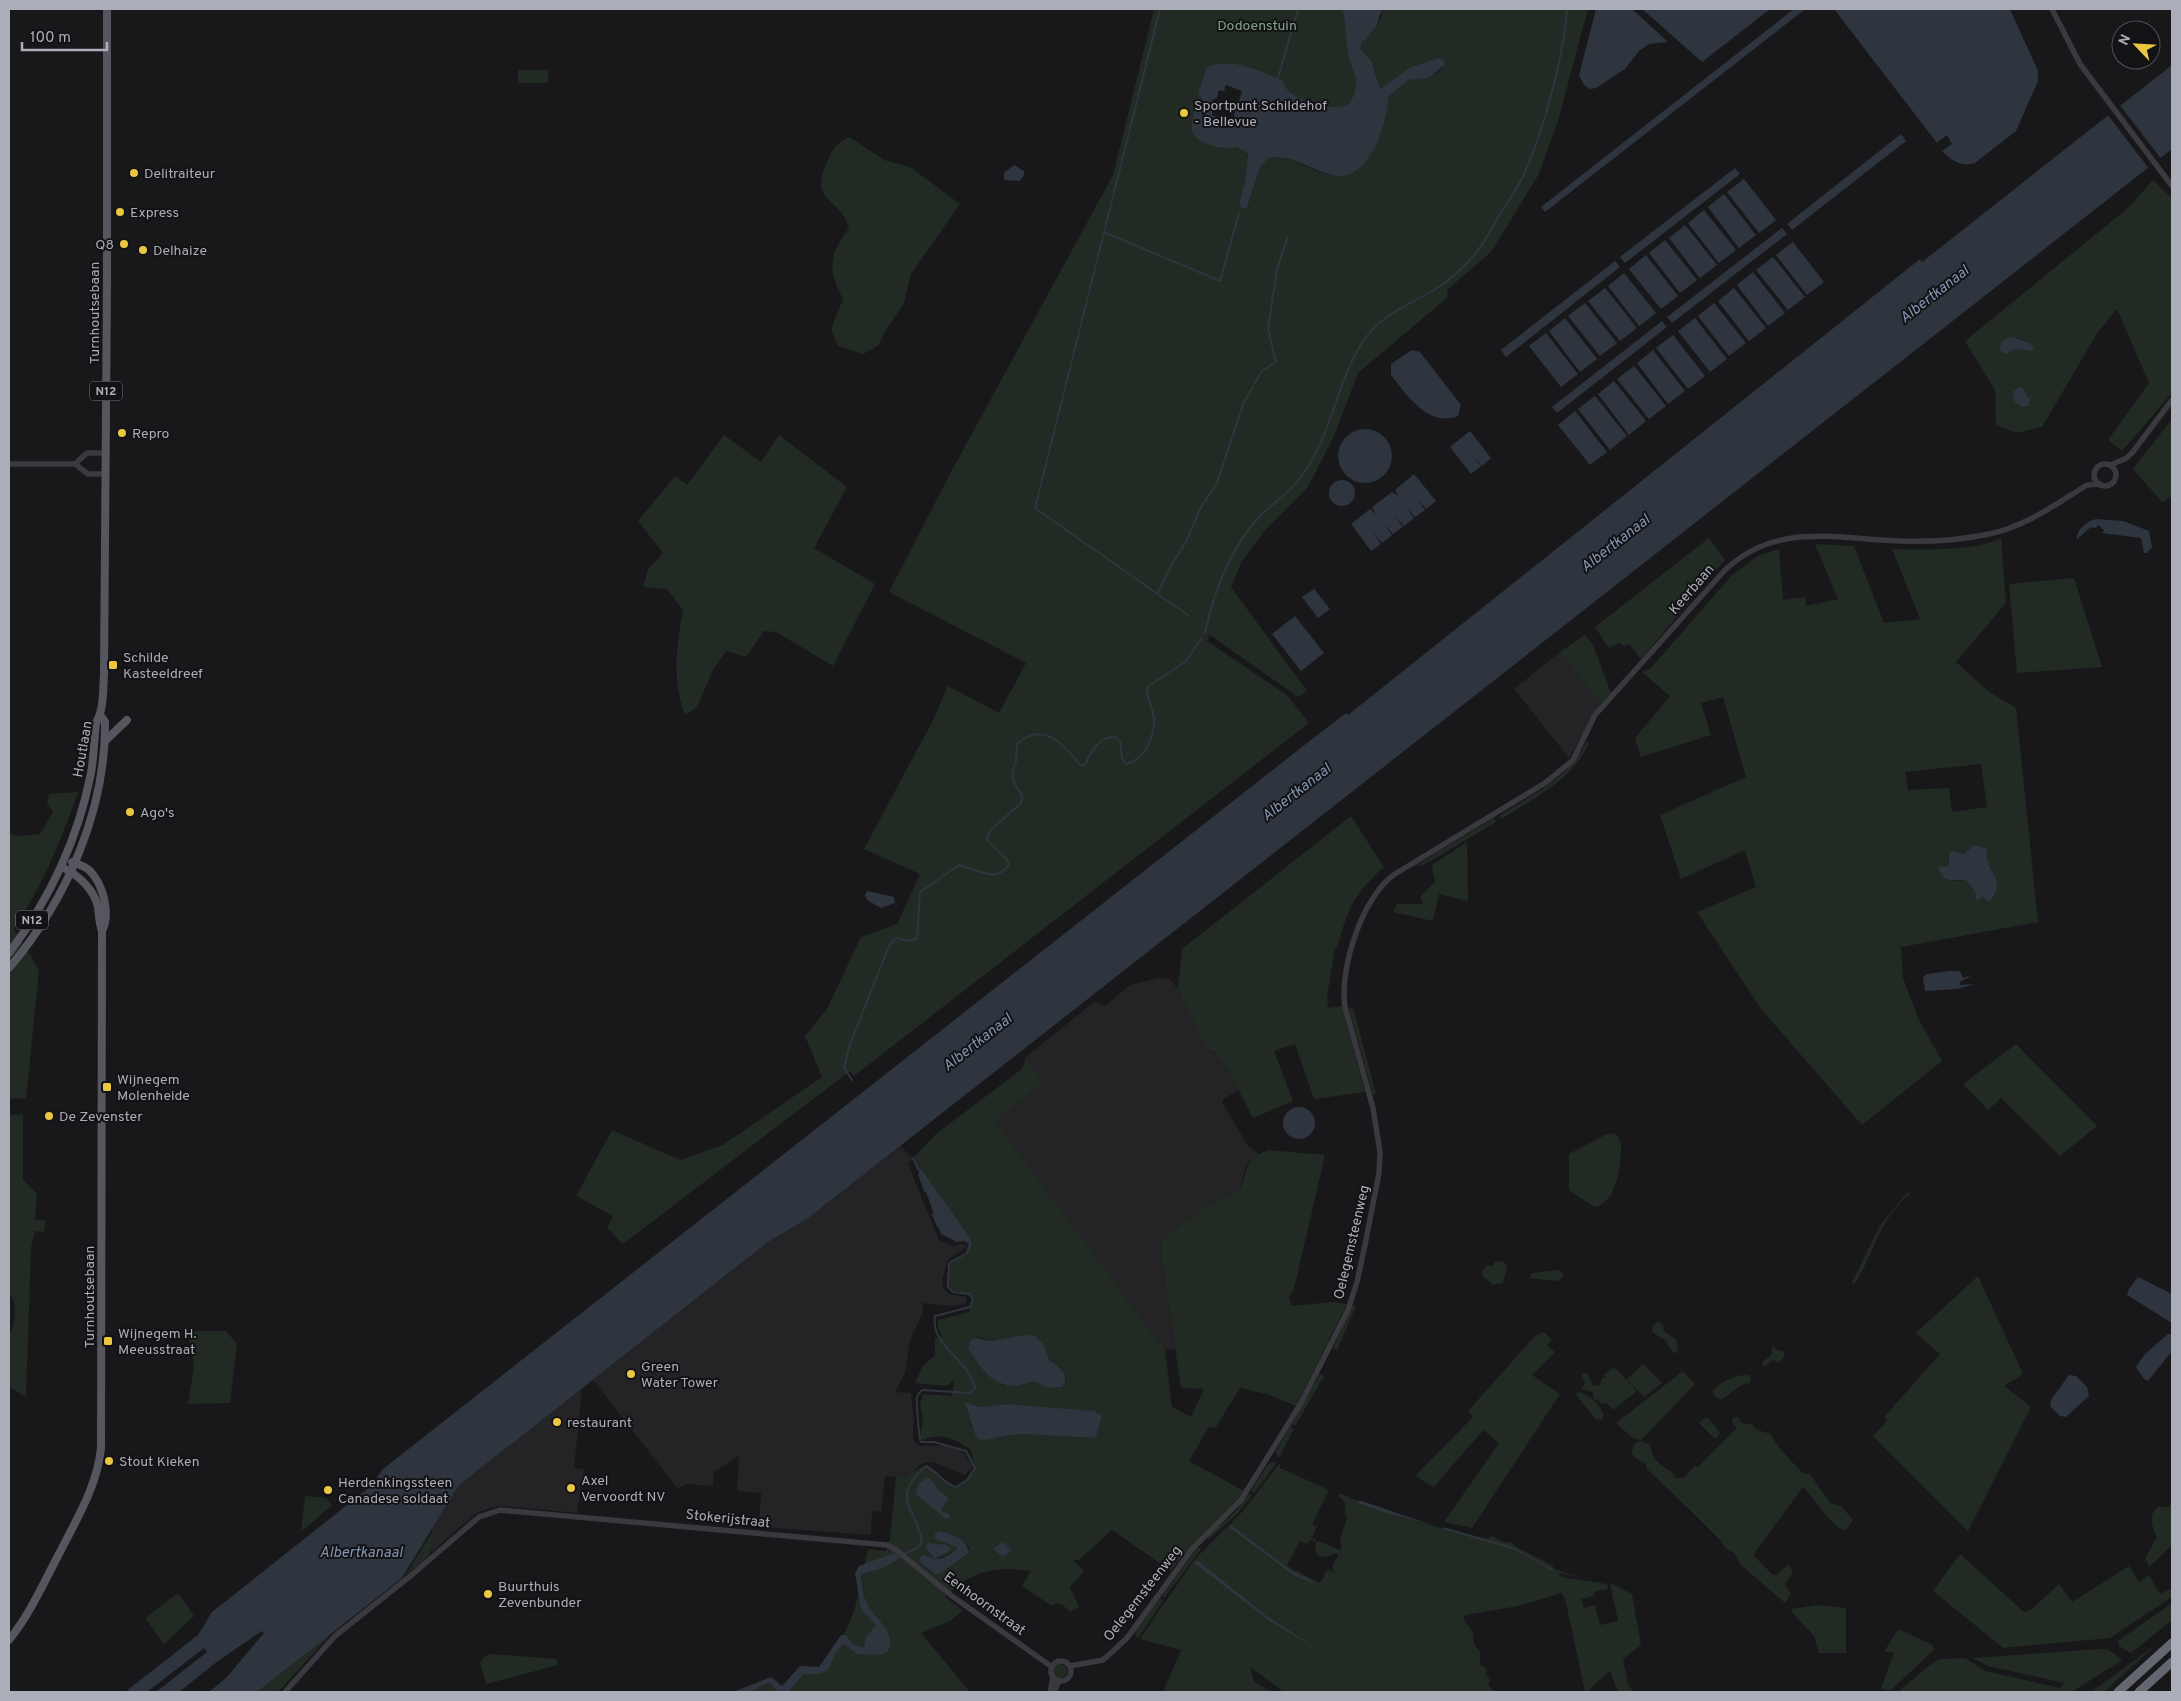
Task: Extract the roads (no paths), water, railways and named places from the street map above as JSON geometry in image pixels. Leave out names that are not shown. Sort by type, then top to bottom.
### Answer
[{"type":"highway","points":[[2118,1692],[2172,1643]]},
{"type":"highway","points":[[2139,1692],[2172,1662]]},
{"type":"main road","name":"Turnhoutsebaan","points":[[100,716],[104,674],[107,282],[106,9]]},
{"type":"main road","name":"Houtlaan","points":[[9,953],[34,917],[66,859],[82,814],[91,772],[96,723],[100,716],[105,722],[106,740],[93,809],[75,863],[44,920],[9,968]]},
{"type":"main road","points":[[106,740],[127,720]]},
{"type":"main road","name":"Turnhoutsebaan","points":[[66,859],[88,869],[98,884],[106,908],[106,924],[102,930]]},
{"type":"main road","name":"Turnhoutsebaan","points":[[9,1640],[27,1617],[90,1494],[98,1471],[100,1458],[102,930],[97,904],[90,890],[71,871],[62,867]]},
{"type":"main road","points":[[90,890],[98,884]]},
{"type":"street","points":[[2052,9],[2073,54],[2172,186]]},
{"type":"street","name":"Keerbaan","points":[[1395,874],[1545,783],[1573,760],[1595,715],[1724,571],[1749,551],[1778,539],[1807,536],[1903,541],[1987,535],[2020,524],[2087,485],[2111,484],[2125,459],[2172,400]]},
{"type":"street","points":[[75,464],[87,453],[105,453]]},
{"type":"street","name":"Keerbaan","points":[[2087,485],[2102,464],[2110,465],[2125,459]]},
{"type":"street","points":[[9,464],[75,464],[88,474],[105,474]]},
{"type":"street","points":[[2110,465],[2116,474]]},
{"type":"street","points":[[2095,473],[2096,480],[2100,484]]},
{"type":"street","name":"Oelegemsteenweg","points":[[1052,1667],[1061,1661],[1070,1669],[1103,1660],[1127,1638],[1182,1561],[1241,1500],[1312,1383],[1352,1302],[1379,1173],[1380,1152],[1373,1108],[1345,1007],[1344,986],[1359,926],[1368,905],[1378,889],[1395,874]]},
{"type":"street","name":"Stokerijstraat","points":[[285,1692],[335,1636],[414,1573],[470,1523],[494,1511],[887,1545],[904,1557]]},
{"type":"street","name":"Eenhoornstraat","points":[[904,1557],[952,1596],[1052,1667]]},
{"type":"street","points":[[1052,1667],[1056,1680],[1054,1692]]},
{"type":"street","points":[[1056,1680],[1066,1680],[1070,1669]]},
{"type":"street","points":[[1050,1692],[1056,1680]]},
{"type":"water","points":[[1342,9],[1382,9],[1376,27],[1361,44],[1361,49],[1372,62],[1380,89],[1409,68],[1438,58],[1444,60],[1444,66],[1428,78],[1408,80],[1389,96],[1385,121],[1380,135],[1374,149],[1357,171],[1345,176],[1332,175],[1294,161],[1269,158],[1260,167],[1247,208],[1241,208],[1239,204],[1245,180],[1248,154],[1237,147],[1224,148],[1204,143],[1194,135],[1191,129],[1195,106],[1201,102],[1202,98],[1198,94],[1206,68],[1214,64],[1224,63],[1245,66],[1284,82],[1286,88],[1292,94],[1301,99],[1323,106],[1343,106],[1349,103],[1352,98],[1356,81],[1348,56]],"holes":[[[1226,85],[1242,91],[1230,128],[1216,123],[1217,117],[1212,115],[1214,107],[1212,100],[1217,98],[1219,90],[1226,92],[1224,89]]]},
{"type":"water","points":[[1596,9],[1632,9],[1668,42],[1649,44],[1639,51],[1625,69],[1596,88],[1590,89],[1584,85],[1579,75]]},
{"type":"water","points":[[1642,9],[1770,9],[1702,62]]},
{"type":"water","points":[[1794,9],[1804,10],[1545,212],[1541,207]]},
{"type":"water","points":[[1834,9],[2010,9],[2038,71],[2038,81],[2016,131],[1975,163],[1961,164],[1949,158],[1942,151],[1952,144],[1947,135],[1937,143]]},
{"type":"water","name":"Albertkanaal","points":[[2172,65],[2172,149],[807,1219],[768,1242],[458,1486],[402,1578],[257,1692],[209,1692],[226,1678],[264,1633],[262,1631],[218,1661],[179,1692],[156,1692],[207,1652],[204,1648],[147,1692],[125,1692],[198,1635],[212,1612],[371,1486],[383,1469],[1307,743],[1346,713],[1348,715],[1920,259],[1922,262]]},
{"type":"water","points":[[1901,134],[1906,141],[1792,230],[1787,224]]},
{"type":"water","points":[[1014,165],[1024,171],[1020,181],[1004,180],[1004,173]]},
{"type":"water","points":[[1735,168],[1740,174],[1625,263],[1620,257]]},
{"type":"water","points":[[1744,179],[1776,220],[1759,233],[1727,192]]},
{"type":"water","points":[[1724,194],[1756,235],[1739,248],[1708,207]]},
{"type":"water","points":[[1704,210],[1736,250],[1719,263],[1688,223]]},
{"type":"water","points":[[1685,225],[1717,265],[1700,278],[1669,238]]},
{"type":"water","points":[[1782,228],[1787,234],[1672,323],[1667,317]]},
{"type":"water","points":[[1665,240],[1697,280],[1680,293],[1649,253]]},
{"type":"water","points":[[1793,242],[1824,282],[1807,295],[1776,255]]},
{"type":"water","points":[[1646,255],[1678,296],[1661,309],[1629,269]]},
{"type":"water","points":[[1773,257],[1805,297],[1788,310],[1756,270]]},
{"type":"water","points":[[1615,261],[1620,267],[1506,357],[1501,350]]},
{"type":"water","points":[[1753,272],[1785,313],[1768,326],[1737,285]]},
{"type":"water","points":[[1624,273],[1656,313],[1639,326],[1608,286]]},
{"type":"water","points":[[1605,288],[1637,328],[1620,341],[1588,301]]},
{"type":"water","points":[[1734,288],[1766,328],[1749,341],[1718,301]]},
{"type":"water","points":[[1585,303],[1617,343],[1600,356],[1568,316]]},
{"type":"water","points":[[1714,303],[1746,343],[1729,356],[1698,316]]},
{"type":"water","points":[[1565,318],[1597,359],[1580,372],[1549,331]]},
{"type":"water","points":[[1695,318],[1727,359],[1710,372],[1678,331]]},
{"type":"water","points":[[1662,321],[1667,327],[1557,413],[1552,407]]},
{"type":"water","points":[[1546,333],[1578,374],[1561,387],[1529,346]]},
{"type":"water","points":[[1673,335],[1705,376],[1688,389],[1656,348]]},
{"type":"water","points":[[2013,337],[2030,343],[2034,349],[2032,351],[2015,349],[2007,354],[2002,352],[1999,349],[2002,342]]},
{"type":"water","points":[[1412,350],[1420,352],[1461,405],[1458,416],[1437,417],[1428,413],[1411,399],[1391,375],[1391,364]]},
{"type":"water","points":[[1653,350],[1685,391],[1668,404],[1637,363]]},
{"type":"water","points":[[1634,366],[1666,406],[1649,419],[1617,379]]},
{"type":"water","points":[[1614,381],[1646,421],[1629,435],[1598,394]]},
{"type":"water","points":[[2019,387],[2024,389],[2027,397],[2030,398],[2029,406],[2022,407],[2014,401],[2013,392]]},
{"type":"water","points":[[1595,396],[1627,436],[1610,450],[1578,409]]},
{"type":"water","points":[[1575,411],[1607,452],[1590,465],[1558,425]]},
{"type":"water","points":[[1360,429],[1370,429],[1380,433],[1388,441],[1392,456],[1388,471],[1380,479],[1370,483],[1360,483],[1350,479],[1342,471],[1338,461],[1338,451],[1342,441],[1350,433]]},
{"type":"water","points":[[1470,431],[1491,458],[1482,466],[1472,455],[1481,466],[1471,474],[1450,447]]},
{"type":"water","points":[[1414,474],[1436,501],[1426,509],[1417,498],[1425,510],[1415,517],[1406,507],[1414,518],[1404,526],[1394,515],[1403,527],[1393,534],[1384,524],[1392,535],[1382,543],[1373,532],[1381,544],[1371,551],[1351,524],[1370,509],[1376,514],[1372,507],[1392,492],[1398,496],[1395,490]]},
{"type":"water","points":[[1342,480],[1351,484],[1355,493],[1351,502],[1342,506],[1333,502],[1329,493],[1333,484]]},
{"type":"water","points":[[2096,519],[2123,521],[2149,531],[2152,547],[2147,553],[2144,553],[2141,538],[2102,533],[2104,530],[2098,525],[2096,528],[2091,527],[2077,539],[2078,532],[2083,526]]},
{"type":"water","points":[[1314,589],[1330,609],[1318,618],[1302,597]]},
{"type":"water","points":[[1295,616],[1324,653],[1301,671],[1272,634]]},
{"type":"water","points":[[1974,845],[1987,849],[1987,860],[1997,884],[1995,894],[1988,901],[1981,895],[1981,899],[1976,900],[1976,893],[1967,881],[1948,880],[1942,877],[1938,866],[1948,867],[1949,852],[1954,851],[1963,854]]},
{"type":"water","points":[[867,891],[894,897],[895,903],[881,908],[867,900],[865,895]]},
{"type":"water","points":[[1960,971],[1963,978],[1972,975],[1960,982],[1960,985],[1974,984],[1958,989],[1925,991],[1923,977],[1927,974]]},
{"type":"water","points":[[1299,1107],[1305,1108],[1310,1112],[1314,1117],[1314,1129],[1310,1134],[1305,1138],[1299,1139],[1293,1138],[1288,1134],[1284,1129],[1283,1123],[1284,1117],[1288,1112],[1293,1108]]},
{"type":"water","points":[[918,1169],[921,1169],[970,1238],[972,1243],[970,1251],[967,1253],[970,1244],[965,1240],[956,1241],[941,1234]]},
{"type":"water","points":[[2138,1277],[2172,1294],[2172,1323],[2127,1295]]},
{"type":"water","points":[[2168,1334],[2172,1334],[2172,1351],[2148,1381],[2144,1379],[2136,1367],[2145,1354]]},
{"type":"water","points":[[1034,1335],[1043,1344],[1050,1361],[1063,1372],[1065,1382],[1062,1387],[1047,1388],[1036,1382],[1011,1386],[1003,1384],[996,1381],[983,1370],[968,1348],[970,1341],[975,1338],[993,1341]]},
{"type":"water","points":[[2069,1375],[2076,1376],[2087,1387],[2089,1396],[2066,1417],[2060,1416],[2050,1406],[2051,1400]]},
{"type":"water","points":[[964,1402],[980,1407],[1008,1404],[1094,1411],[1102,1416],[1096,1438],[1020,1434],[983,1440],[978,1439],[975,1434]]},
{"type":"water","points":[[930,1478],[939,1491],[949,1498],[941,1510],[950,1515],[949,1518],[946,1519],[916,1494],[920,1483]]},
{"type":"water","points":[[1359,1500],[1432,1525],[1386,1513],[1358,1503]]},
{"type":"water","points":[[1231,1525],[1292,1571],[1314,1582],[1295,1576],[1229,1527]]},
{"type":"water","points":[[1443,1527],[1510,1546],[1553,1569],[1553,1571],[1515,1550],[1443,1529]]},
{"type":"water","points":[[940,1531],[963,1541],[969,1553],[941,1573],[935,1574],[921,1564],[920,1558],[923,1555],[934,1559],[941,1559],[956,1550],[957,1547],[935,1539],[935,1533]]},
{"type":"water","points":[[1003,1542],[1012,1550],[1003,1557],[993,1549]]},
{"type":"water","points":[[928,1543],[946,1545],[952,1549],[935,1559],[925,1547]]},
{"type":"water","points":[[894,1553],[900,1558],[883,1568],[862,1574],[861,1577],[867,1604],[888,1633],[890,1645],[888,1651],[881,1655],[857,1654],[844,1644],[838,1650],[828,1670],[823,1673],[804,1674],[788,1692],[778,1692],[771,1684],[767,1683],[750,1692],[733,1692],[771,1677],[782,1686],[800,1666],[819,1667],[841,1635],[846,1635],[853,1644],[864,1648],[866,1637],[876,1625],[861,1609],[855,1573],[859,1566]]},
{"type":"water","points":[[1197,1560],[1264,1614],[1325,1654],[1271,1622],[1194,1563]]},
{"type":"waterway","points":[[1160,9],[1035,508],[1189,616]]},
{"type":"waterway","points":[[1278,78],[1298,9]]},
{"type":"waterway","points":[[1205,633],[1218,585],[1240,541],[1261,515],[1293,487],[1309,466],[1326,431],[1345,377],[1362,343],[1385,318],[1437,288],[1465,266],[1482,245],[1518,186],[1531,158],[1545,117],[1562,49],[1567,9]]},
{"type":"waterway","points":[[1104,232],[1220,281],[1239,213]]},
{"type":"waterway","points":[[1255,383],[1262,371],[1276,362],[1268,329],[1277,269],[1288,236]]},
{"type":"waterway","points":[[1157,594],[1173,562],[1186,542],[1200,509],[1217,483],[1244,402],[1253,387]]},
{"type":"waterway","points":[[852,1080],[844,1068],[850,1044],[889,946],[896,938],[910,941],[917,938],[920,892],[959,865],[986,874],[993,874],[1005,870],[1009,864],[987,839],[990,831],[1021,803],[1022,796],[1014,782],[1012,773],[1016,762],[1017,744],[1026,737],[1035,734],[1044,735],[1052,738],[1067,749],[1080,765],[1085,765],[1100,742],[1104,739],[1115,737],[1120,741],[1122,759],[1126,764],[1132,762],[1147,747],[1154,728],[1154,717],[1147,687],[1186,661],[1202,638]]},
{"type":"waterway","points":[[913,1158],[918,1169]]},
{"type":"waterway","points":[[919,1174],[925,1191]]},
{"type":"waterway","points":[[933,1214],[938,1226]]},
{"type":"waterway","points":[[896,1557],[918,1548],[922,1542],[907,1495],[915,1477],[926,1466],[956,1487],[967,1480],[975,1468],[966,1451],[934,1442],[921,1442],[919,1434],[917,1397],[922,1390],[969,1393],[975,1388],[972,1378],[944,1345],[935,1327],[935,1316],[970,1307],[973,1300],[970,1294],[953,1292],[948,1287],[949,1263],[967,1253],[970,1244],[965,1240],[955,1241]]},
{"type":"place","name":"Sportpunt Schildehof - Bellevue","points":[[1184,113]]},
{"type":"place","name":"Delitraiteur","points":[[134,173]]},
{"type":"place","name":"Express","points":[[120,212]]},
{"type":"place","name":"Q8","points":[[124,244]]},
{"type":"place","name":"Delhaize","points":[[143,250]]},
{"type":"place","name":"Repro","points":[[122,433]]},
{"type":"place","name":"Schilde Kasteeldreef","points":[[113,665]]},
{"type":"place","name":"Ago's","points":[[130,812]]},
{"type":"place","name":"Wijnegem Molenheide","points":[[107,1087]]},
{"type":"place","name":"De Zevenster","points":[[49,1116]]},
{"type":"place","name":"Wijnegem H. Meeusstraat","points":[[108,1341]]},
{"type":"place","name":"Green Water Tower","points":[[631,1374]]},
{"type":"place","name":"restaurant","points":[[557,1422]]},
{"type":"place","name":"Stout Kieken","points":[[109,1461]]},
{"type":"place","name":"Axel Vervoordt NV","points":[[571,1488]]},
{"type":"place","name":"Herdenkingssteen Canadese soldaat","points":[[328,1490]]},
{"type":"place","name":"Buurthuis Zevenbunder","points":[[488,1594]]},
{"type":"park label","name":"Dodoenstuin","points":[[1257,25]]}]
